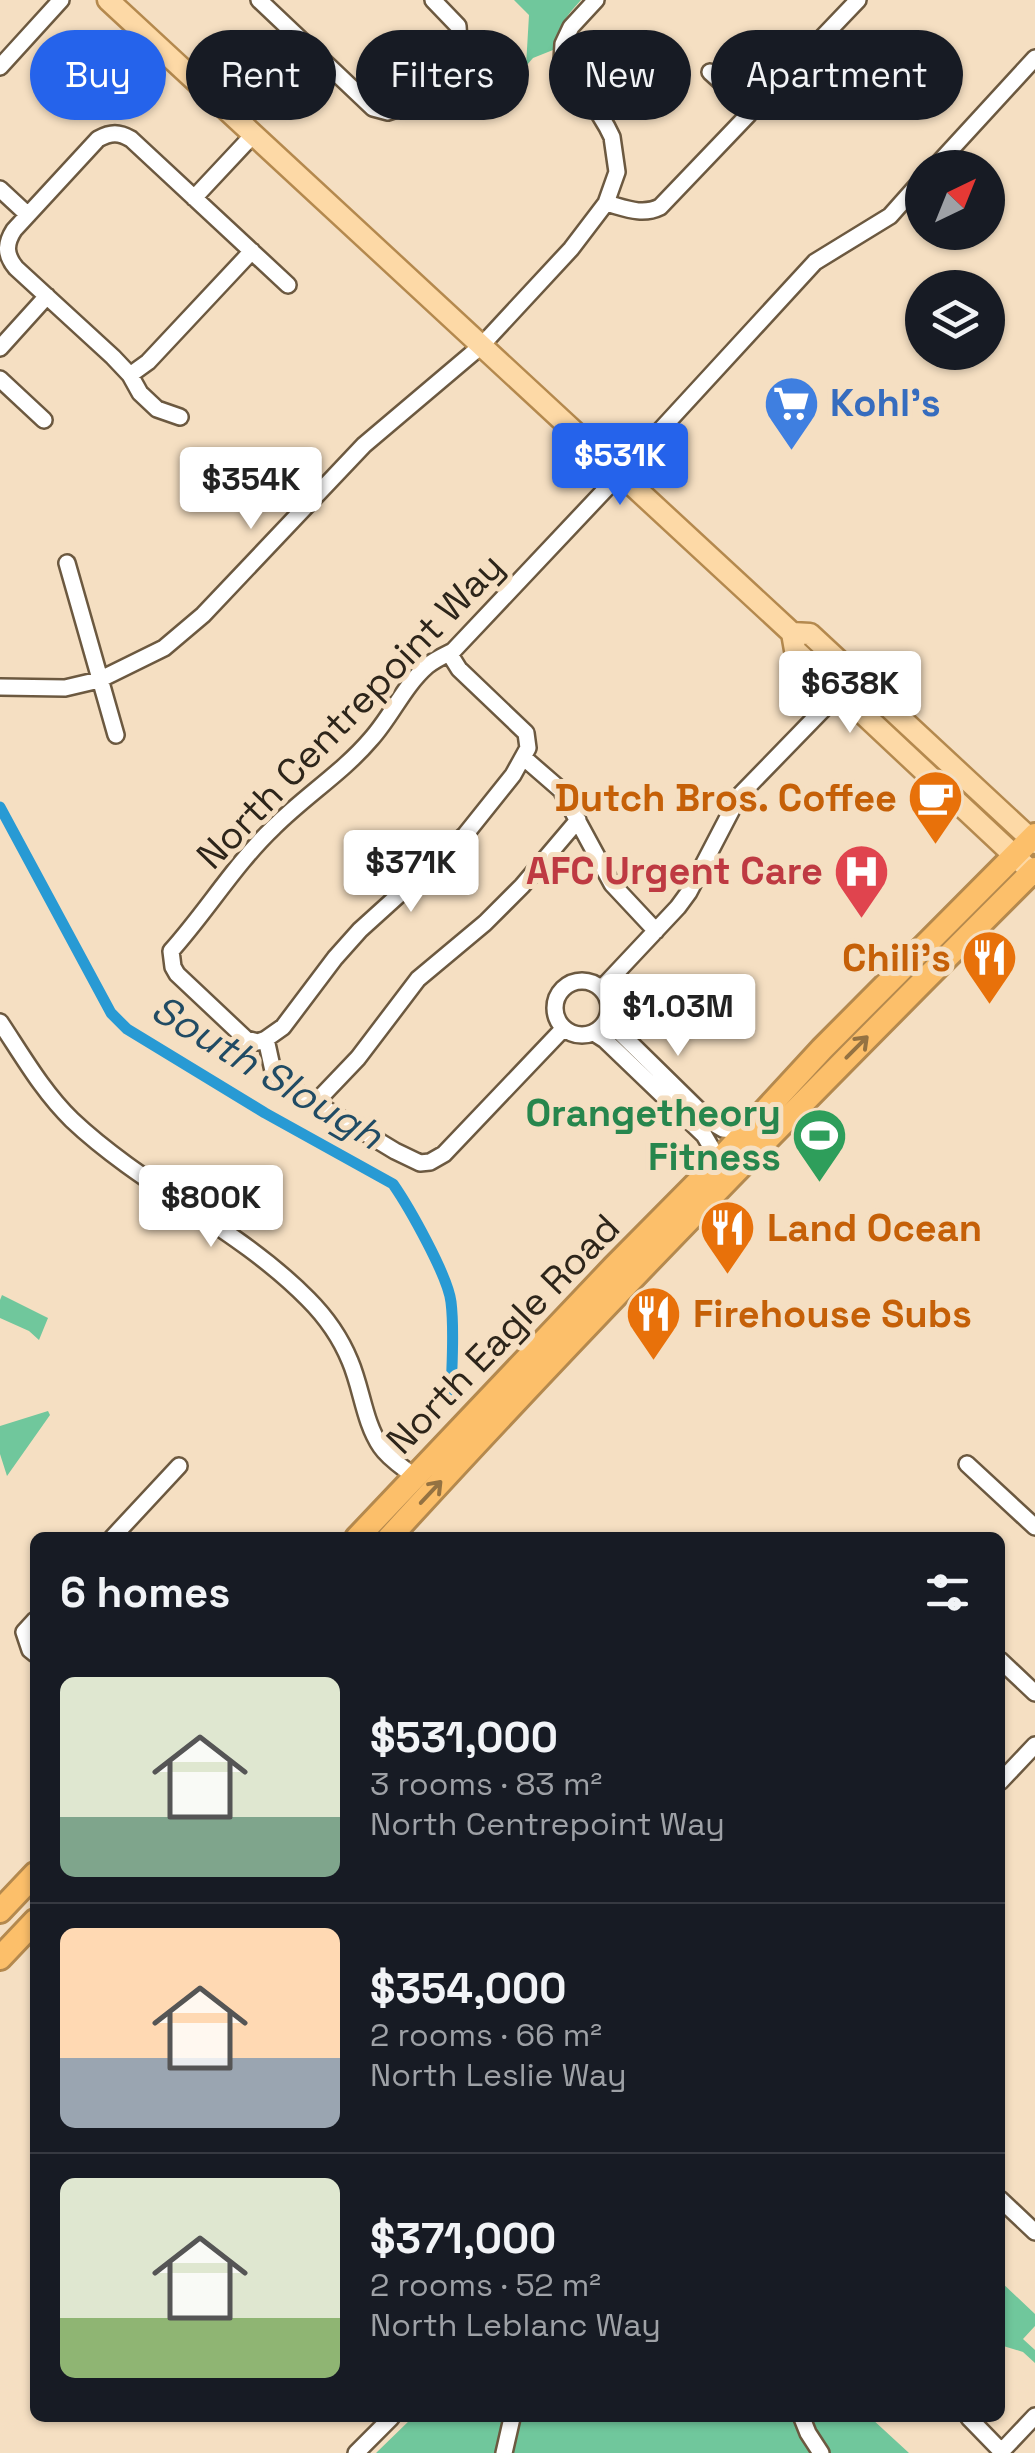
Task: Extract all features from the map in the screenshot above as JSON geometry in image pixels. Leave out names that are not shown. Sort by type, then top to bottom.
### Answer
[{"type":"highway","name":"North Eagle Road","points":[[363,1532],[822,1048],[1031,856]]},
{"type":"highway","name":"North Eagle Road","points":[[395,1532],[1031,856]]},
{"type":"highway","points":[[670,1239],[666,1228],[716,1174],[714,1166]]},
{"type":"highway","points":[[552,1363],[553,1348],[643,1254],[645,1236]]},
{"type":"highway","points":[[0,1911],[30,1879]]},
{"type":"highway","points":[[0,1958],[30,1926]]},
{"type":"main road","points":[[108,0],[792,633],[810,634],[1031,856]]},
{"type":"main road","points":[[792,633],[794,650],[1031,856]]},
{"type":"street","points":[[0,68],[61,0]]},
{"type":"street","points":[[259,0],[372,108],[388,112],[400,108],[454,50],[460,34],[458,26],[432,0]]},
{"type":"street","points":[[0,687],[65,688],[98,680],[164,648],[203,615],[364,445],[481,346],[572,249],[606,203],[617,172],[612,137],[598,112],[567,76],[562,61],[571,27],[596,0]]},
{"type":"street","points":[[826,30],[851,2]]},
{"type":"street","points":[[951,150],[1035,58]]},
{"type":"street","points":[[606,203],[638,212],[660,207],[744,120]]},
{"type":"street","points":[[180,417],[157,409],[114,357],[16,268],[6,250],[8,240],[28,215],[98,139],[116,133],[131,139],[288,286]]},
{"type":"street","points":[[194,198],[253,136]]},
{"type":"street","points":[[0,189],[28,215]]},
{"type":"street","name":"North Centrepoint Way","points":[[266,1040],[246,1040],[177,974],[170,956],[172,951],[272,828],[370,742],[414,680],[429,664],[449,653],[815,262],[890,216],[905,199]]},
{"type":"street","points":[[130,375],[148,362],[252,252]]},
{"type":"street","points":[[4,336],[48,296]]},
{"type":"street","points":[[0,379],[44,420]]},
{"type":"street","points":[[67,563],[116,736]]},
{"type":"street","points":[[449,653],[459,669],[526,733],[528,748],[496,800],[465,835],[360,930],[283,1027],[266,1040],[273,1071],[282,1082],[395,1151],[420,1163],[430,1162],[444,1154],[564,1028]]},
{"type":"street","points":[[601,990],[689,892],[739,796],[840,692]]},
{"type":"street","points":[[523,758],[561,790],[612,884],[656,931]]},
{"type":"street","points":[[314,1102],[358,1058],[418,980],[510,899],[578,820]]},
{"type":"street","points":[[580,981],[589,982],[606,995],[607,1020],[594,1033],[579,1035],[564,1028],[556,1017],[555,1006],[564,988],[580,981]]},
{"type":"street","points":[[607,1020],[722,1129],[734,1130],[800,1060],[822,1048]]},
{"type":"street","points":[[0,1022],[48,1092],[96,1142],[266,1261],[310,1300],[333,1329],[350,1360],[372,1430],[383,1450],[415,1477]]},
{"type":"street","points":[[594,1033],[704,1135],[714,1152],[714,1166]]},
{"type":"street","points":[[968,1464],[1035,1527]]},
{"type":"street","points":[[118,1532],[178,1466]]},
{"type":"street","points":[[1005,1665],[1035,1693]]},
{"type":"street","points":[[1005,1777],[1035,1744]]},
{"type":"street","points":[[1005,2204],[1035,2232]]},
{"type":"street","points":[[973,2422],[1001,2452],[1035,2416]]},
{"type":"street","points":[[356,2453],[387,2422]]},
{"type":"street","points":[[504,2453],[512,2422]]},
{"type":"street","points":[[804,2422],[820,2453]]},
{"type":"green space","points":[[514,0],[581,0],[560,30],[549,30],[549,52],[529,63],[529,15]]},
{"type":"green space","points":[[2,1295],[48,1318],[39,1340],[0,1318]]},
{"type":"green space","points":[[48,1411],[50,1415],[7,1476],[0,1454],[0,1426]]},
{"type":"green space","points":[[1005,2286],[1035,2314],[1035,2326],[1023,2339],[1035,2350],[1035,2363],[1023,2352],[1005,2347]]},
{"type":"green space","points":[[408,2422],[875,2422],[909,2453],[376,2453]]},
{"type":"waterway","name":"South Slough","points":[[0,807],[111,1013],[127,1029],[265,1113],[393,1184],[427,1242],[448,1290],[453,1327],[451,1403]]},
{"type":"place","name":"Kohl's","points":[[791,452]]},
{"type":"place","name":"Dutch Bros. Coffee","points":[[936,847]]},
{"type":"place","name":"AFC Urgent Care","points":[[862,920]]},
{"type":"place","name":"Chili's","points":[[990,1007]]},
{"type":"place","name":"Orangetheory Fitness","points":[[820,1184]]},
{"type":"place","name":"Land Ocean","points":[[728,1277]]},
{"type":"place","name":"Firehouse Subs","points":[[654,1363]]}]
